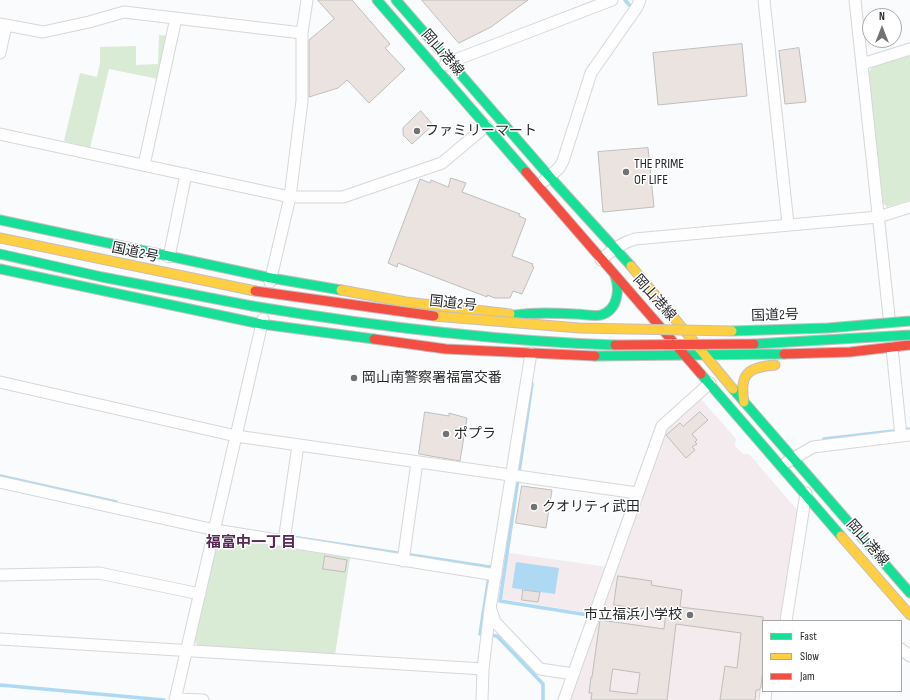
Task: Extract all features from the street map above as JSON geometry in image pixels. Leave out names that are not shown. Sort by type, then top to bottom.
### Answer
[{"type":"main road","name":"岡山港線","points":[[377,0],[601,260],[657,322],[910,614]]},
{"type":"main road","name":"岡山港線","points":[[396,0],[549,176],[615,248],[744,402],[910,593]]},
{"type":"main road","points":[[0,220],[271,278],[406,302],[515,315],[605,322],[779,322],[910,314]]},
{"type":"main road","name":"国道2号","points":[[0,238],[127,266],[255,291],[404,314],[525,326],[624,330],[779,330],[845,327],[910,321]]},
{"type":"main road","name":"国道2号","points":[[0,254],[110,278],[252,306],[387,327],[530,341],[626,345],[736,346],[808,343],[910,335]]},
{"type":"main road","points":[[0,269],[261,324],[446,350],[597,356],[705,356],[850,352],[910,345]]},
{"type":"main road","points":[[515,315],[533,312],[601,315],[609,311],[617,298],[618,284],[615,276]]},
{"type":"main road","points":[[670,337],[692,340],[891,336],[910,339]]},
{"type":"main road","points":[[820,363],[850,352]]},
{"type":"main road","points":[[744,402],[742,387],[744,377],[748,371],[758,365],[781,364]]},
{"type":"street","points":[[203,700],[175,699],[215,530],[290,197],[302,101],[302,33],[306,0]]},
{"type":"street","points":[[439,71],[450,62],[612,0]]},
{"type":"street","points":[[538,186],[563,161],[591,73],[637,7],[640,0]]},
{"type":"street","points":[[764,0],[788,224]]},
{"type":"street","points":[[855,0],[889,316]]},
{"type":"street","points":[[0,53],[3,25],[43,32],[124,12],[302,33]]},
{"type":"street","points":[[144,165],[176,18]]},
{"type":"street","points":[[862,64],[910,49]]},
{"type":"street","points":[[0,134],[290,197],[343,197],[442,163],[486,126]]},
{"type":"street","points":[[169,257],[186,174]]},
{"type":"street","points":[[601,260],[626,241],[635,239],[878,216],[910,207]]},
{"type":"street","points":[[782,466],[792,458],[813,447],[906,436],[892,348]]},
{"type":"street","points":[[482,700],[483,669],[494,571],[517,476],[531,353]]},
{"type":"street","points":[[0,382],[236,436],[637,493]]},
{"type":"street","points":[[564,700],[662,426],[710,383]]},
{"type":"street","points":[[285,537],[298,445]]},
{"type":"street","points":[[403,556],[417,462]]},
{"type":"street","points":[[0,482],[215,530],[285,537],[494,571]]},
{"type":"street","points":[[786,620],[806,493]]},
{"type":"street","points":[[0,575],[99,573],[200,594]]},
{"type":"street","points":[[490,609],[495,622],[540,669],[573,674]]},
{"type":"street","points":[[0,639],[483,669]]},
{"type":"street","points":[[902,650],[910,656]]},
{"type":"shaded area","points":[[701,399],[736,439],[735,446],[743,454],[749,454],[797,510],[782,620],[762,620],[763,700],[570,700],[667,428]]},
{"type":"shaded area","points":[[509,553],[607,567],[589,613],[502,599]]},
{"type":"green space","points":[[159,35],[168,36],[158,79],[109,69],[90,148],[64,141],[80,73],[97,77],[100,63],[100,47],[136,46],[136,65],[158,64]]},
{"type":"green space","points":[[910,55],[910,200],[887,207],[882,202],[868,73],[873,66]]},
{"type":"green space","points":[[223,538],[350,558],[335,655],[199,647],[194,641],[217,542]]},
{"type":"water","points":[[516,562],[559,568],[555,594],[512,588]]},
{"type":"building","points":[[318,0],[352,0],[390,44],[385,48],[405,69],[369,103],[347,80],[338,88],[309,97],[309,40],[334,19]]},
{"type":"building","points":[[422,0],[528,0],[491,27],[459,43]]},
{"type":"building","points":[[742,44],[747,96],[658,105],[653,53]]},
{"type":"building","points":[[799,48],[806,102],[785,104],[779,51]]},
{"type":"building","points":[[421,111],[433,125],[412,144],[403,135],[403,128]]},
{"type":"building","points":[[648,148],[654,207],[603,212],[598,152]]},
{"type":"building","points":[[451,178],[466,183],[462,192],[520,214],[519,216],[526,219],[512,256],[533,264],[532,266],[534,267],[522,294],[513,291],[510,298],[495,298],[487,295],[487,297],[398,263],[397,267],[388,263],[420,179],[430,183],[431,180],[448,187]]},
{"type":"building","points":[[425,412],[449,416],[449,413],[467,418],[460,461],[419,454]]},
{"type":"building","points":[[700,412],[708,420],[692,434],[697,440],[695,442],[697,444],[692,447],[695,450],[686,458],[666,435],[680,423],[683,426]]},
{"type":"building","name":"クオリティ武田","points":[[522,486],[552,490],[546,528],[516,523]]},
{"type":"building","points":[[325,556],[347,560],[345,572],[323,569]]},
{"type":"building","points":[[618,576],[652,581],[651,585],[682,590],[680,607],[763,617],[762,678],[761,687],[759,690],[756,690],[755,700],[720,700],[725,666],[737,668],[741,633],[676,624],[667,700],[591,700],[592,693],[589,693],[600,620],[664,629],[666,612],[614,605]],"holes":[[[613,669],[640,673],[637,694],[610,691]]]},
{"type":"building","points":[[523,590],[540,592],[538,602],[522,600]]},
{"type":"waterway","points":[[625,0],[632,8]]},
{"type":"waterway","points":[[532,384],[500,601],[588,615]]},
{"type":"waterway","points":[[905,430],[910,429]]},
{"type":"waterway","points":[[824,439],[894,431]]},
{"type":"waterway","points":[[0,476],[116,502]]},
{"type":"waterway","points":[[292,537],[496,568]]},
{"type":"waterway","points":[[489,576],[480,634],[497,636],[543,684],[543,700]]},
{"type":"waterway","points":[[0,685],[164,700]]},
{"type":"traffic: fast","points":[[377,0],[526,172]]},
{"type":"traffic: fast","points":[[396,0],[549,176],[631,266]]},
{"type":"traffic: fast","points":[[0,220],[271,278],[341,290]]},
{"type":"traffic: fast","points":[[0,254],[102,277],[252,306]]},
{"type":"traffic: fast","points":[[0,269],[261,324],[374,339]]},
{"type":"traffic: fast","points":[[515,315],[530,313],[601,315],[611,309],[614,304],[617,293],[617,281],[615,276]]},
{"type":"traffic: fast","points":[[252,306],[433,332],[524,340],[615,345]]},
{"type":"traffic: fast","points":[[732,331],[828,328],[910,321]]},
{"type":"traffic: fast","points":[[754,344],[910,335]]},
{"type":"traffic: fast","points":[[595,356],[784,354]]},
{"type":"traffic: fast","points":[[701,374],[841,536]]},
{"type":"traffic: fast","points":[[733,389],[910,593]]},
{"type":"traffic: slow","points":[[0,238],[255,291]]},
{"type":"traffic: slow","points":[[631,266],[733,389]]},
{"type":"traffic: slow","points":[[341,290],[406,302],[510,314]]},
{"type":"traffic: slow","points":[[434,316],[579,328],[732,331]]},
{"type":"traffic: slow","points":[[744,402],[743,385],[744,379],[748,374],[752,370],[775,365]]},
{"type":"traffic: slow","points":[[841,536],[910,615]]},
{"type":"traffic: jam","points":[[526,172],[701,374]]},
{"type":"traffic: jam","points":[[255,291],[434,316]]},
{"type":"traffic: jam","points":[[374,339],[446,349],[595,356]]},
{"type":"traffic: jam","points":[[615,345],[754,344]]},
{"type":"traffic: jam","points":[[784,354],[850,352],[910,345]]},
{"type":"place","name":"ファミリーマート","points":[[417,131]]},
{"type":"place","name":"THE PRIME OF LIFE","points":[[626,172]]},
{"type":"place","name":"岡山南警察署福富交番","points":[[354,378]]},
{"type":"place","name":"ポプラ","points":[[446,434]]},
{"type":"place","name":"クオリティ武田","points":[[534,507]]},
{"type":"place","name":"市立福浜小学校","points":[[690,615]]},
{"type":"district","name":"福富中一丁目","points":[[251,543]]}]
